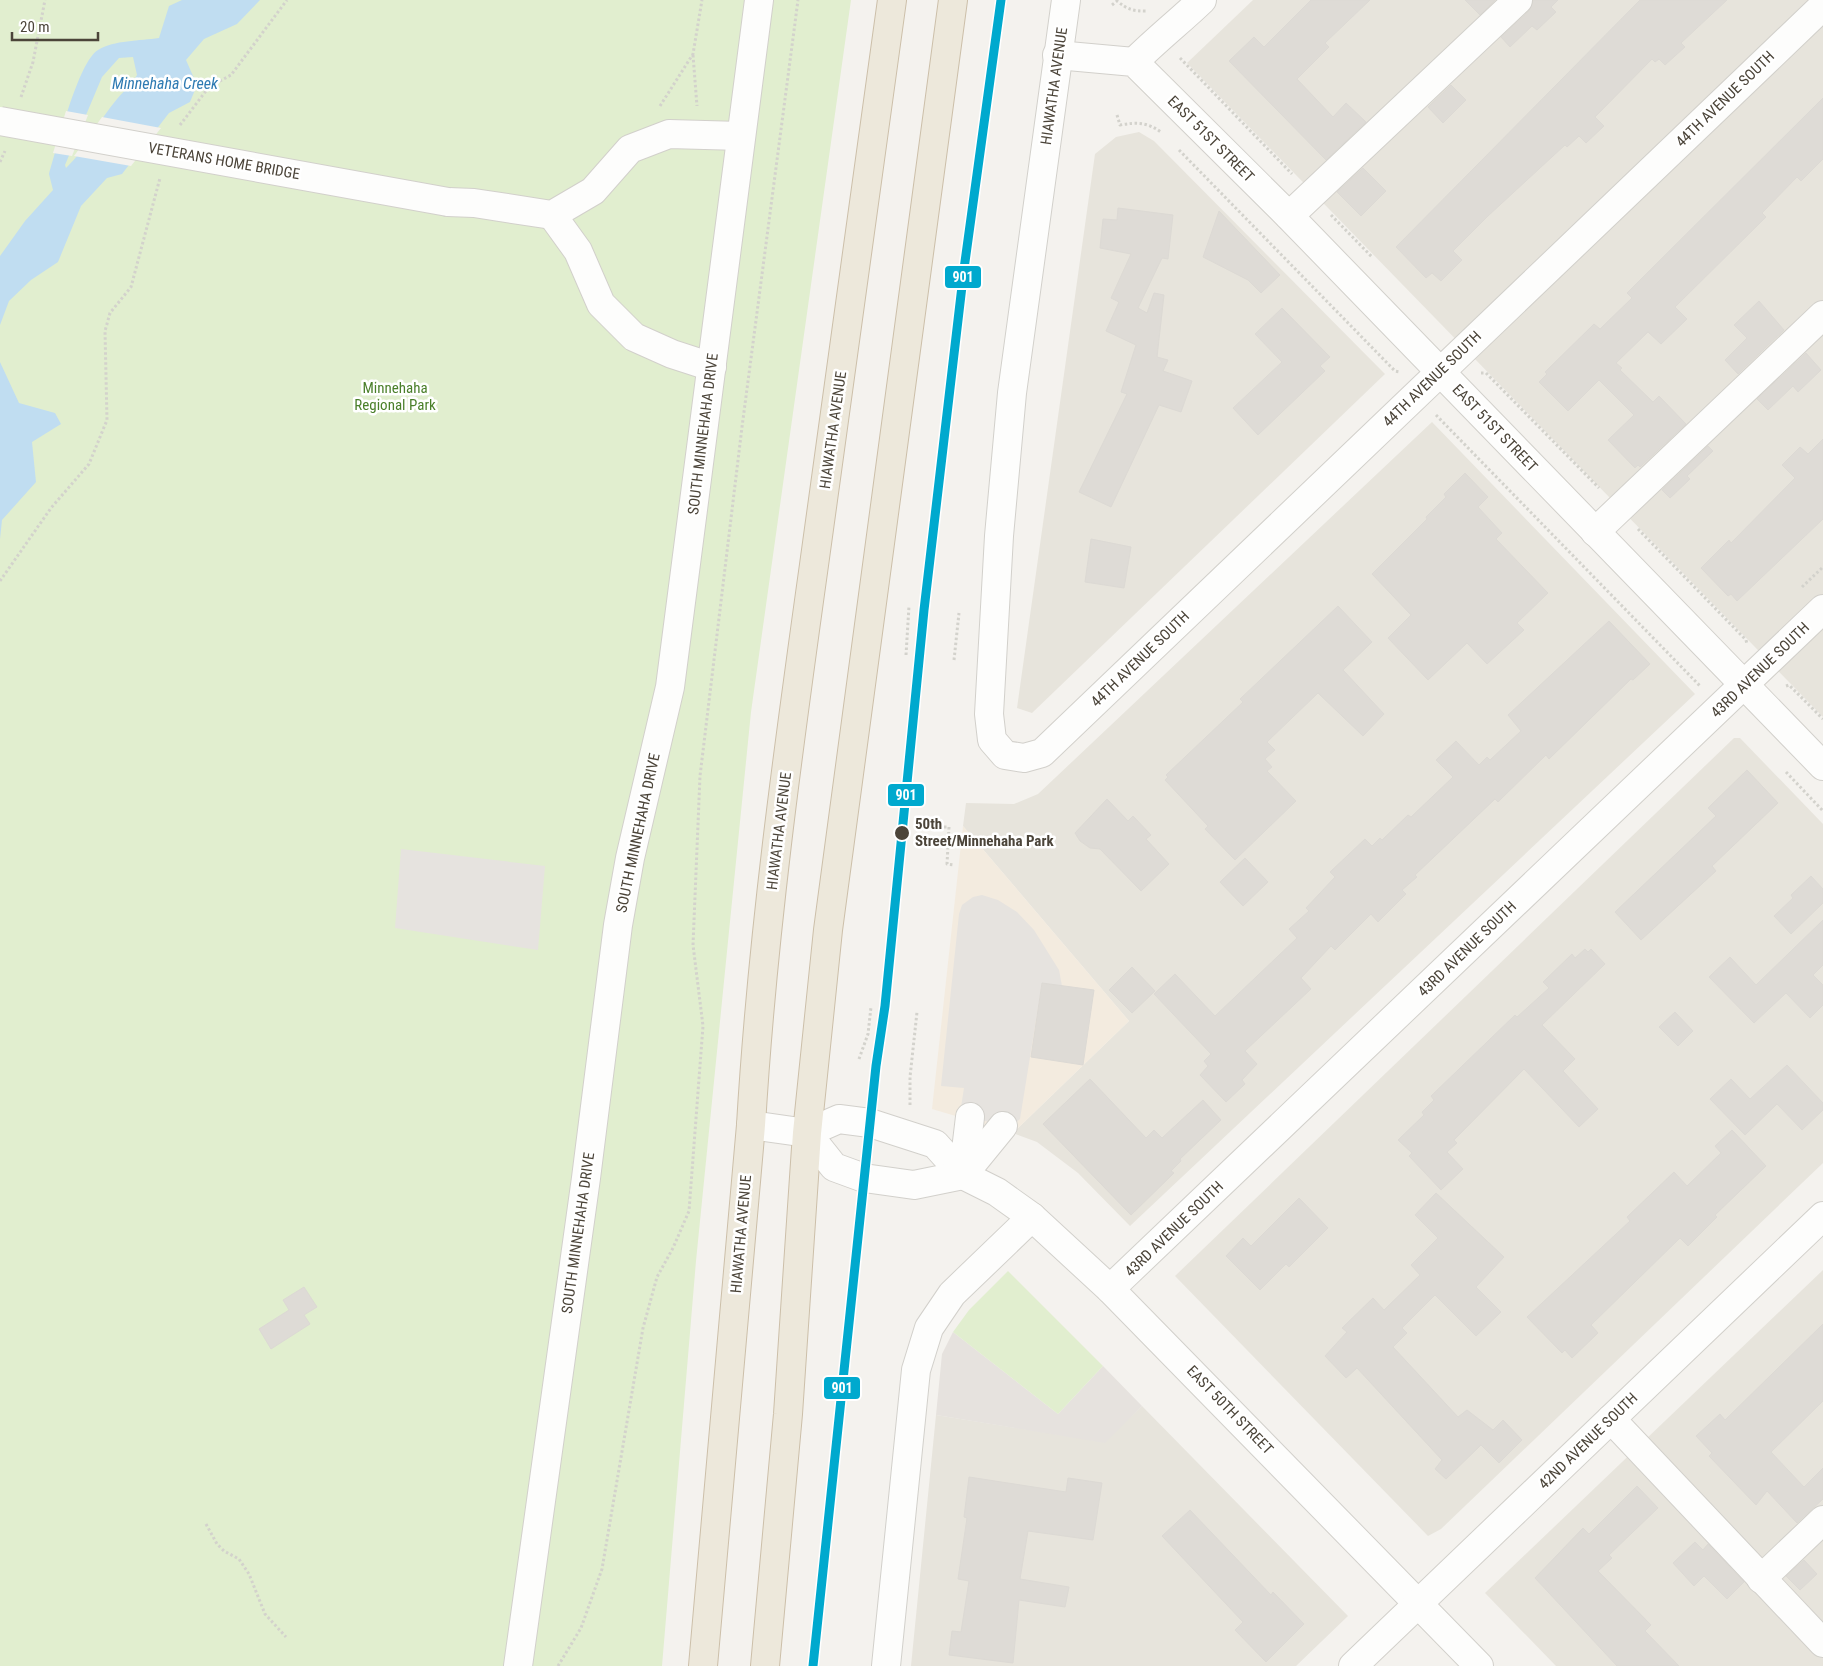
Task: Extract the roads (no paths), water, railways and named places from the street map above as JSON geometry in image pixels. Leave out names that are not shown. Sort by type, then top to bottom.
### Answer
[{"type":"highway","name":"HIAWATHA AVENUE","points":[[703,1666],[751,1125],[755,1054],[792,723],[892,0]]},
{"type":"highway","points":[[765,1666],[788,1414],[807,1133],[831,910],[953,0]]},
{"type":"street","name":"SOUTH MINNEHAHA DRIVE","points":[[518,1666],[586,1178],[618,925],[630,858],[670,687],[759,0]]},
{"type":"street","name":"HIAWATHA AVENUE","points":[[1042,753],[1024,758],[1005,755],[992,740],[988,714],[999,536],[1012,393],[1066,0]]},
{"type":"street","points":[[1057,55],[1134,62],[1160,36],[1202,0]]},
{"type":"street","points":[[1290,216],[1518,0]]},
{"type":"street","name":"44TH AVENUE SOUTH","points":[[1042,753],[1823,6]]},
{"type":"street","name":"EAST 51ST STREET","points":[[1134,62],[1290,216],[1823,766]]},
{"type":"street","name":"VETERANS HOME BRIDGE","points":[[3,132],[448,202],[474,203],[552,215]]},
{"type":"street","points":[[712,366],[672,354],[634,337],[601,304],[578,251],[552,215],[593,191],[630,149],[669,134],[741,136]]},
{"type":"street","points":[[1595,532],[1823,314]]},
{"type":"street","name":"43RD AVENUE SOUTH","points":[[1110,1289],[1823,609]]},
{"type":"street","points":[[963,1175],[970,1117]]},
{"type":"street","name":"EAST 50TH STREET","points":[[807,1133],[838,1119],[870,1123],[935,1144],[963,1175],[997,1192],[1032,1217],[1110,1289],[1479,1666]]},
{"type":"street","points":[[751,1125],[807,1133],[834,1167],[864,1178],[914,1184],[963,1175],[1003,1126]]},
{"type":"street","name":"42ND AVENUE SOUTH","points":[[1353,1666],[1823,1216]]},
{"type":"street","points":[[886,1666],[916,1370],[929,1328],[952,1294],[1032,1217]]},
{"type":"street","points":[[1611,1419],[1823,1643]]},
{"type":"street","points":[[1761,1579],[1823,1520]]},
{"type":"water","name":"Minnehaha Creek","points":[[182,0],[260,0],[237,24],[204,39],[186,60],[197,85],[190,102],[169,113],[122,174],[107,178],[81,206],[58,262],[31,280],[9,301],[0,325],[0,256],[25,221],[53,190],[49,174],[69,107],[83,71],[90,58],[104,47],[112,44],[159,38],[169,6]],"holes":[[[133,57],[137,75],[110,107],[81,151],[66,168],[65,165],[102,77],[119,58]]]},
{"type":"water","points":[[0,362],[19,403],[55,413],[61,424],[32,442],[36,482],[2,520],[0,539]]},
{"type":"place","name":"50th Street/Minnehaha Park","points":[[902,833]]},
{"type":"park label","name":"Minnehaha Regional Park","points":[[395,396]]}]
